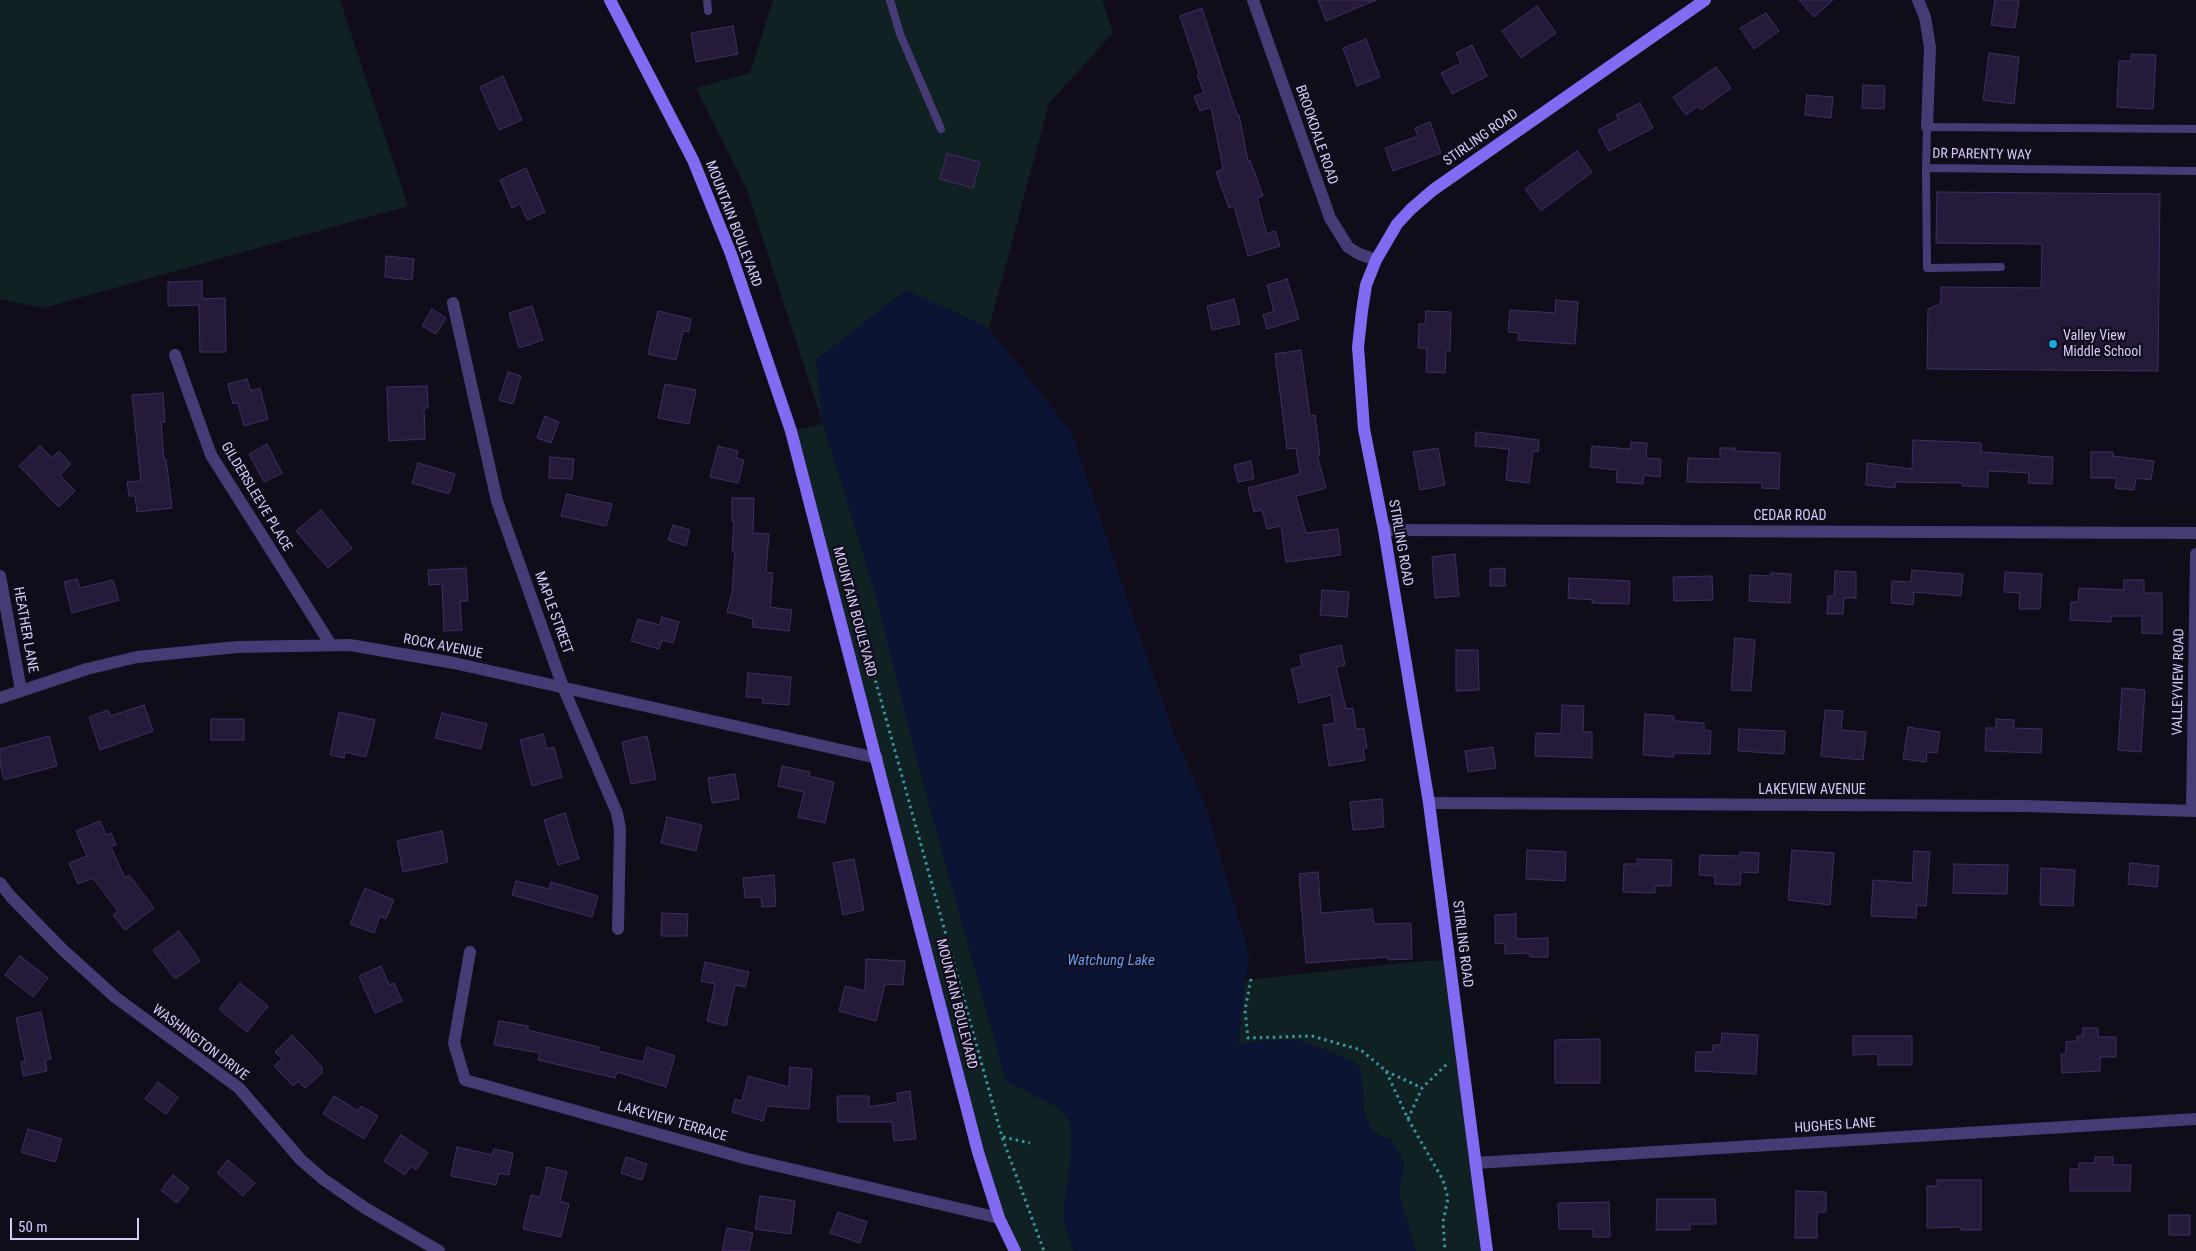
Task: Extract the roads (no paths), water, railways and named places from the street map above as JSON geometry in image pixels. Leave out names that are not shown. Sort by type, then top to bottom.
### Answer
[{"type":"street","name":"MOUNTAIN BOULEVARD","points":[[610,0],[692,160],[731,254],[792,431],[978,1152],[999,1218],[1015,1251]]},
{"type":"street","name":"BROOKDALE ROAD","points":[[1253,0],[1330,218],[1348,247],[1359,254],[1376,260]]},
{"type":"street","name":"STIRLING ROAD","points":[[1487,1251],[1429,803],[1384,530],[1364,429],[1358,347],[1366,285],[1376,260],[1397,224],[1433,190],[1705,0]]},
{"type":"street","points":[[1918,0],[1925,17],[1930,47],[1927,127]]},
{"type":"street","name":"MAPLE STREET","points":[[453,304],[497,501],[563,687],[617,813],[620,829],[618,929]]},
{"type":"street","name":"GILDERSLEEVE PLACE","points":[[175,355],[211,455],[331,645]]},
{"type":"street","name":"CEDAR ROAD","points":[[1384,530],[2196,533]]},
{"type":"street","name":"VALLEYVIEW ROAD","points":[[2194,811],[2196,554]]},
{"type":"street","name":"HEATHER LANE","points":[[0,576],[21,690]]},
{"type":"street","name":"ROCK AVENUE","points":[[0,698],[87,669],[136,657],[237,647],[350,645],[454,663],[877,758]]},
{"type":"street","name":"LAKEVIEW AVENUE","points":[[1429,803],[2014,806],[2194,811]]},
{"type":"street","name":"WASHINGTON DRIVE","points":[[0,882],[12,898],[56,943],[115,997],[239,1088],[301,1160],[322,1179],[365,1208],[439,1251]]},
{"type":"street","name":"LAKEVIEW TERRACE","points":[[470,952],[454,1043],[465,1080],[744,1158],[999,1218]]},
{"type":"street","name":"HUGHES LANE","points":[[1475,1163],[2196,1119]]},
{"type":"lane","points":[[707,0],[708,11]]},
{"type":"lane","points":[[890,0],[900,34],[941,129]]},
{"type":"lane","name":"DR PARENTY WAY","points":[[2196,129],[1927,127],[1926,168],[2196,171]]},
{"type":"lane","points":[[1926,168],[1928,268],[2001,267]]},
{"type":"water","name":"Watchung Lake","points":[[906,290],[989,328],[1071,431],[1177,742],[1205,803],[1250,959],[1245,980],[1238,1045],[1261,1041],[1296,1040],[1324,1049],[1356,1063],[1361,1071],[1364,1113],[1372,1130],[1382,1137],[1391,1139],[1404,1163],[1399,1194],[1416,1251],[1073,1251],[1063,1218],[1071,1156],[1071,1125],[1061,1109],[1006,1081],[915,753],[873,585],[823,424],[816,360]]},
{"type":"place","name":"Valley View Middle School","points":[[2053,344]]}]
